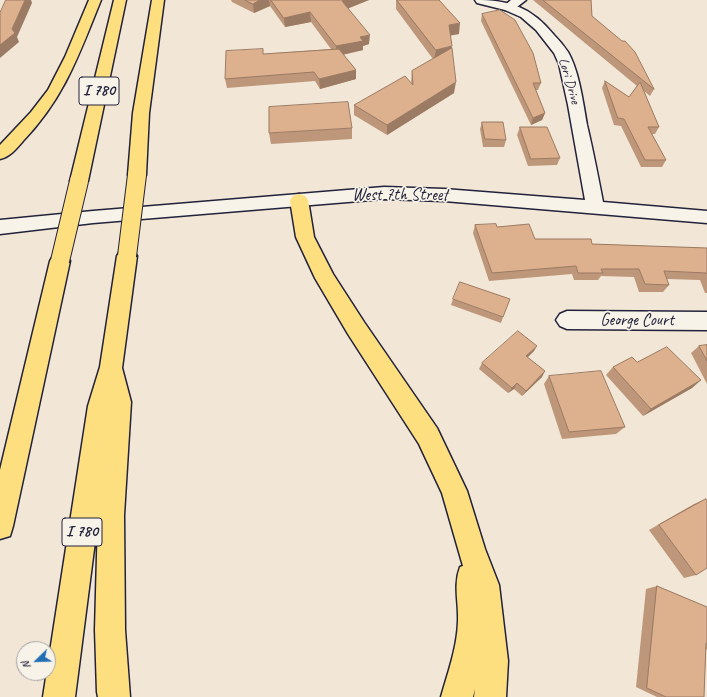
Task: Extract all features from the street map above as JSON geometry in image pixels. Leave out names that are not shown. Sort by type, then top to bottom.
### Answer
[{"type":"highway","points":[[0,154],[20,136],[55,90],[68,66],[95,0]]},
{"type":"highway","name":"I 780","points":[[0,526],[120,0]]},
{"type":"highway","name":"I 780","points":[[59,697],[100,406],[111,367],[127,256],[137,175],[142,113],[158,0]]},
{"type":"highway","points":[[299,200],[305,237],[325,278],[356,328],[428,436],[454,491],[471,549],[485,585],[493,661],[490,697]]},
{"type":"highway","points":[[111,367],[119,402],[111,515],[110,630],[114,697]]},
{"type":"highway","points":[[457,697],[470,650],[473,621],[470,581],[471,549]]},
{"type":"street","name":"Lori Drive","points":[[481,0],[514,4],[541,27],[561,52],[566,64],[576,105],[595,208]]},
{"type":"street","name":"West 7th Street","points":[[0,227],[93,217],[384,193],[444,195],[707,217]]},
{"type":"street","name":"George Court","points":[[567,320],[707,321]]},
{"type":"building","points":[[6,0],[25,0],[12,29],[15,33],[0,45],[0,13]]},
{"type":"building","points":[[245,0],[260,0],[253,4]]},
{"type":"building","points":[[271,0],[345,0],[342,1],[370,35],[360,37],[363,41],[336,46],[310,12],[284,18]]},
{"type":"building","points":[[397,0],[439,0],[460,23],[449,25],[452,46],[436,50]]},
{"type":"building","points":[[543,0],[591,0],[592,16],[622,41],[625,41],[635,52],[654,89]]},
{"type":"building","points":[[500,10],[515,20],[533,53],[541,83],[533,83],[545,113],[533,118],[482,14]]},
{"type":"building","points":[[452,48],[456,82],[387,125],[354,105],[405,76],[413,85],[412,71]]},
{"type":"building","points":[[263,49],[263,54],[339,49],[356,70],[319,79],[314,72],[225,79],[226,51]]},
{"type":"building","points":[[605,81],[629,97],[640,82],[659,127],[648,127],[666,160],[645,160],[624,119],[618,118]]},
{"type":"building","points":[[348,102],[352,128],[269,133],[269,107]]},
{"type":"building","points":[[482,122],[503,122],[506,140],[485,139]]},
{"type":"building","points":[[520,127],[547,127],[560,158],[531,159]]},
{"type":"building","points":[[496,224],[497,227],[529,224],[535,239],[591,239],[592,244],[707,248],[707,274],[664,271],[669,285],[645,284],[639,269],[601,269],[603,273],[578,273],[576,266],[492,273],[475,225]]},
{"type":"building","points":[[460,282],[510,299],[503,317],[453,299]]},
{"type":"building","points":[[518,331],[537,346],[526,356],[545,371],[526,391],[517,383],[512,388],[482,363]]},
{"type":"building","points":[[707,345],[707,361],[699,346]]},
{"type":"building","points":[[667,347],[701,380],[651,409],[613,367],[632,357],[637,362]]},
{"type":"building","points":[[601,371],[625,427],[569,432],[549,376]]},
{"type":"building","points":[[706,499],[707,568],[696,575],[659,525]]},
{"type":"building","points":[[657,586],[707,607],[704,697],[666,697],[647,688]]}]
